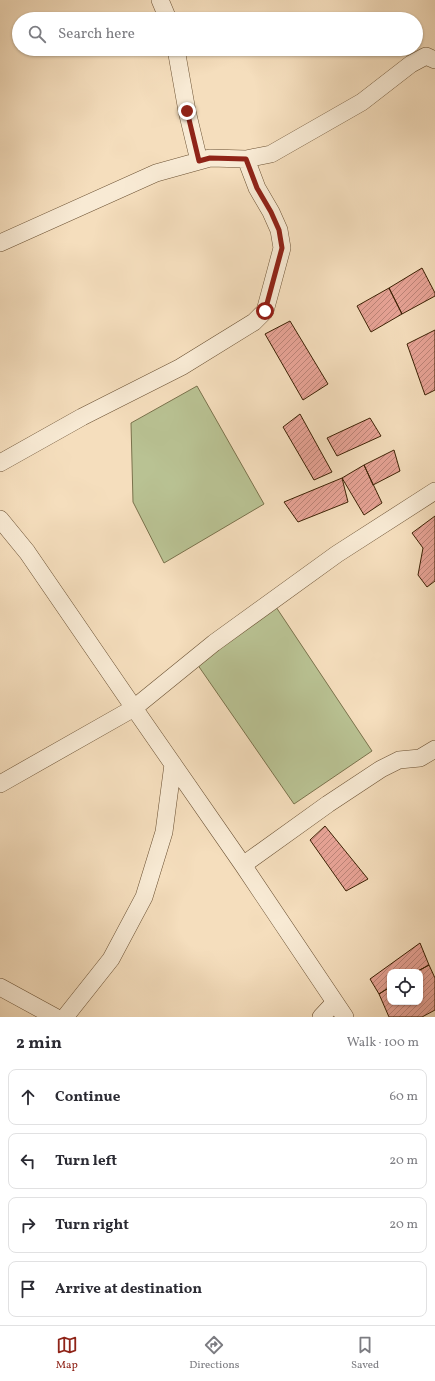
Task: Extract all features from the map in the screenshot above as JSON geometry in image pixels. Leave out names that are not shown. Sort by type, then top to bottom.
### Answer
[{"type":"street","points":[[160,0],[165,12]]},
{"type":"street","points":[[177,56],[187,111],[199,161]]},
{"type":"street","points":[[0,243],[156,173],[210,158],[246,159],[271,154],[362,102],[411,64],[426,56],[435,60]]},
{"type":"street","points":[[0,463],[82,417],[181,367],[254,322],[265,311],[282,248],[279,230],[271,212],[257,188],[246,159]]},
{"type":"street","points":[[0,784],[134,708],[220,638],[337,554],[435,491]]},
{"type":"street","points":[[0,519],[27,552],[244,865],[345,1017]]},
{"type":"street","points":[[244,865],[328,804],[381,769],[399,760],[420,758],[435,749]]},
{"type":"street","points":[[66,1017],[110,959],[144,897],[164,832],[173,764]]},
{"type":"street","points":[[0,987],[55,1017]]},
{"type":"street","points":[[322,1017],[335,1002]]},
{"type":"green space","points":[[197,386],[264,504],[164,563],[133,502],[131,423]]},
{"type":"green space","points":[[274,604],[372,751],[294,804],[195,661]]},
{"type":"building","points":[[422,268],[435,293],[435,296],[402,314],[389,288]]},
{"type":"building","points":[[389,288],[402,314],[371,332],[357,306]]},
{"type":"building","points":[[290,321],[328,384],[303,400],[265,334]]},
{"type":"building","points":[[435,330],[435,390],[425,395],[407,344]]},
{"type":"building","points":[[300,414],[332,472],[314,480],[283,427]]},
{"type":"building","points":[[370,418],[381,436],[337,456],[327,438]]},
{"type":"building","points":[[394,450],[400,471],[373,485],[364,465]]},
{"type":"building","points":[[364,465],[382,503],[364,515],[342,478]]},
{"type":"building","points":[[342,478],[348,502],[298,522],[284,502]]},
{"type":"building","points":[[435,516],[435,581],[427,587],[418,575],[423,548],[412,533]]},
{"type":"building","points":[[325,826],[368,879],[346,891],[310,840]]},
{"type":"building","points":[[420,943],[429,965],[422,969],[387,969],[387,989],[379,994],[370,979]]},
{"type":"building","points":[[429,965],[435,978],[435,1010],[422,1017],[389,1017],[379,994],[387,989],[387,1005],[423,1005],[423,969],[422,969]]},
{"type":"route","points":[[187,111],[199,161],[210,158],[246,159],[257,188],[271,212],[279,230],[282,248],[265,311]]}]
